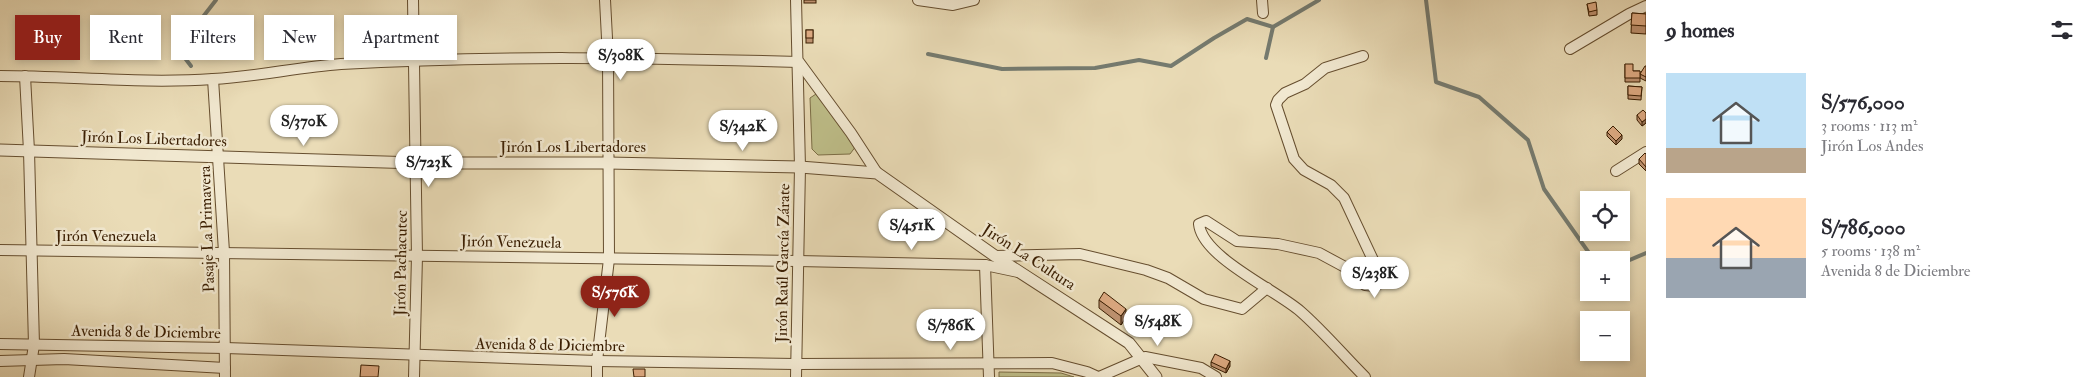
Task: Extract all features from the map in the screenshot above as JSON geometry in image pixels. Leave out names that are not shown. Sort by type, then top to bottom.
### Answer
[{"type":"street","name":"Jirón Pachacutec","points":[[413,0],[417,256],[414,377]]},
{"type":"street","points":[[597,377],[597,361],[609,259],[606,0]]},
{"type":"street","name":"Jirón Raúl García Zárate","points":[[796,0],[800,167],[796,377]]},
{"type":"street","points":[[918,0],[954,5],[974,0]]},
{"type":"street","points":[[1262,0],[1263,13]]},
{"type":"street","points":[[1570,49],[1646,6]]},
{"type":"street","points":[[1363,56],[1325,68],[1305,84],[1284,94],[1276,105],[1294,159],[1304,170],[1331,185],[1344,198],[1375,263],[1381,277],[1380,282],[1376,286],[1365,285],[1339,263],[1319,253],[1278,244],[1237,241],[1214,224],[1206,221],[1199,224],[1202,234],[1219,256],[1289,302],[1365,377]]},
{"type":"street","points":[[0,76],[118,80],[213,79],[338,64],[608,57],[798,62],[851,133],[877,173]]},
{"type":"street","points":[[25,76],[30,151],[34,345],[29,377]]},
{"type":"street","name":"Pasaje La Primavera","points":[[213,79],[224,252],[225,372]]},
{"type":"street","name":"Jirón Los Libertadores","points":[[0,150],[416,163],[608,162],[800,167],[877,173]]},
{"type":"street","points":[[1616,171],[1646,152]]},
{"type":"street","name":"Jirón La Cultura","points":[[877,173],[995,256],[1129,342],[1156,377]]},
{"type":"street","name":"Jirón Venezuela","points":[[0,250],[985,265],[1022,272]]},
{"type":"street","points":[[995,256],[1080,254],[1146,270],[1168,278],[1204,300],[1242,309],[1267,288]]},
{"type":"street","points":[[985,265],[989,377]]},
{"type":"street","name":"Avenida 8 de Diciembre","points":[[0,344],[225,348],[597,361],[796,364],[1052,364],[1087,372],[1099,377]]},
{"type":"street","points":[[1099,377],[1145,357],[1201,368],[1216,377]]},
{"type":"street","points":[[0,361],[64,359],[225,372]]},
{"type":"green space","points":[[816,94],[854,141],[856,146],[850,154],[818,155],[812,149],[810,98]]},
{"type":"green space","points":[[999,372],[1061,373],[1074,377],[999,377]]},
{"type":"building","points":[[1596,2],[1597,10],[1589,12],[1587,4]]},
{"type":"building","points":[[1632,13],[1646,14],[1646,26],[1631,25]]},
{"type":"building","points":[[806,30],[813,30],[813,38],[806,38]]},
{"type":"building","points":[[1625,64],[1633,64],[1633,71],[1640,71],[1640,78],[1625,78]]},
{"type":"building","points":[[1646,66],[1646,77],[1640,74]]},
{"type":"building","points":[[1628,86],[1642,87],[1641,96],[1628,95]]},
{"type":"building","points":[[1643,110],[1646,113],[1646,119],[1642,122],[1637,115]]},
{"type":"building","points":[[1613,126],[1622,135],[1616,141],[1607,132]]},
{"type":"building","points":[[1646,154],[1646,167],[1639,159]]},
{"type":"building","points":[[1104,292],[1126,309],[1121,316],[1099,300]]},
{"type":"building","points":[[1215,354],[1230,361],[1226,369],[1211,362]]},
{"type":"building","points":[[361,365],[379,366],[378,377],[360,377]]},
{"type":"building","points":[[633,369],[645,369],[645,377],[634,377]]},
{"type":"waterway","points":[[191,66],[178,49],[216,0]]},
{"type":"waterway","points":[[928,54],[1002,69],[1095,68],[1139,60],[1171,66],[1247,19],[1273,27],[1319,0]]},
{"type":"waterway","points":[[1426,0],[1436,82],[1479,97],[1528,140],[1544,189],[1588,251]]},
{"type":"waterway","points":[[1266,58],[1273,27]]},
{"type":"waterway","points":[[1630,260],[1646,253]]}]
